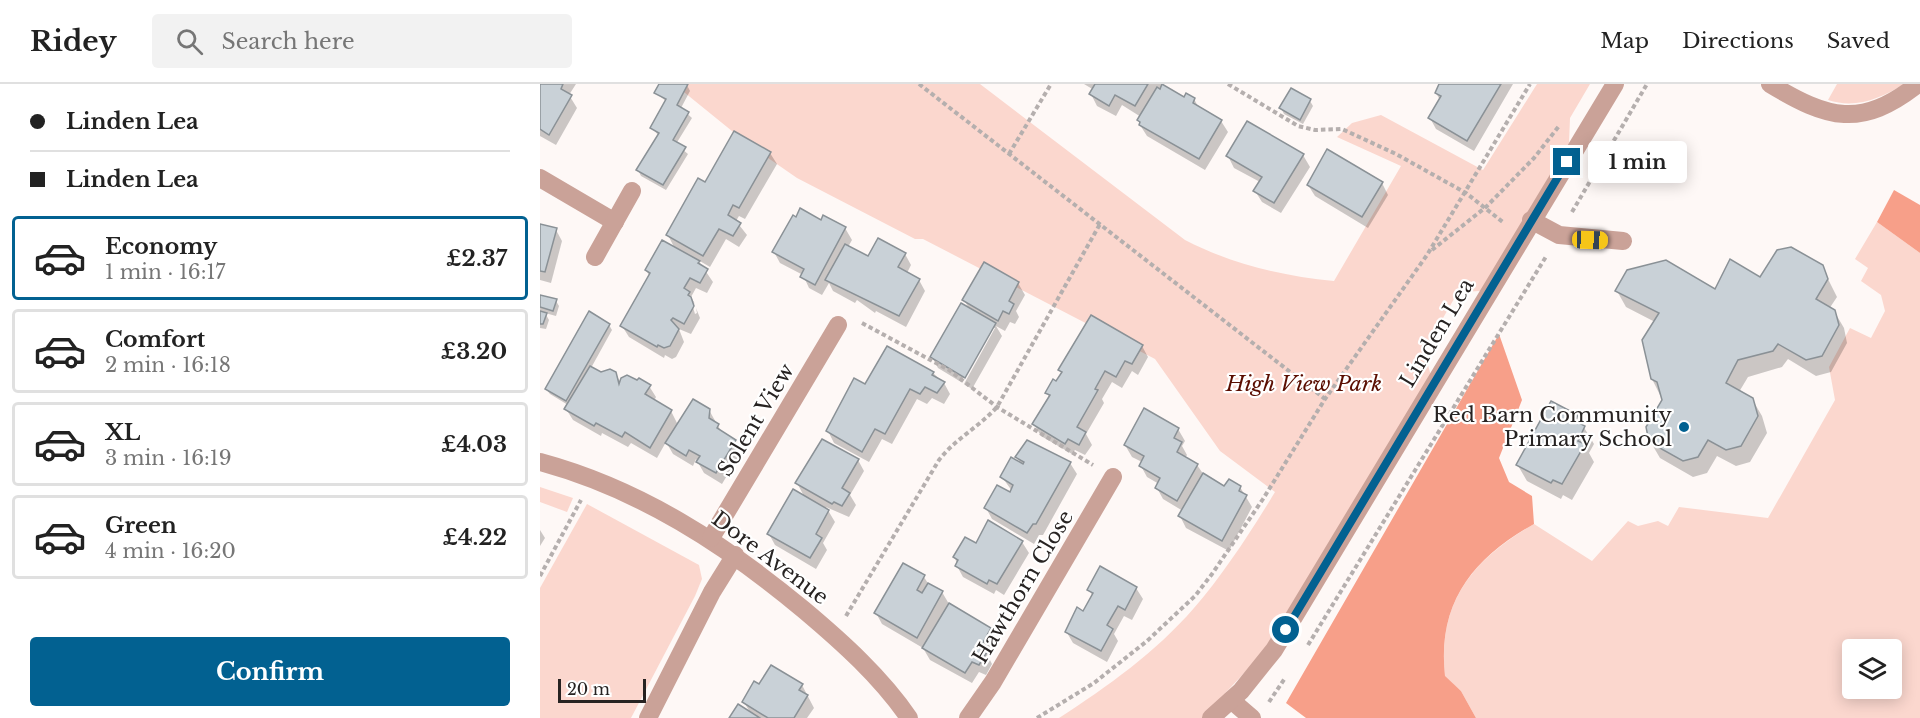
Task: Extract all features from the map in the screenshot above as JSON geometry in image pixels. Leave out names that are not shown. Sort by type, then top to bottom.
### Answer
[{"type":"street","name":"Linden Lea","points":[[1212,718],[1231,700],[1274,650],[1615,84]]},
{"type":"street","points":[[1770,84],[1809,107],[1843,114],[1877,110],[1895,103],[1918,84]]},
{"type":"street","points":[[540,178],[615,222]]},
{"type":"street","points":[[595,256],[632,191]]},
{"type":"street","points":[[1531,220],[1558,235],[1623,241]]},
{"type":"street","name":"Solent View","points":[[711,538],[838,325]]},
{"type":"street","name":"Dore Avenue","points":[[540,462],[592,480],[640,501],[711,538],[835,636],[897,700],[909,718]]},
{"type":"street","name":"Hawthorn Close","points":[[968,718],[993,682],[1113,477]]},
{"type":"street","points":[[648,718],[712,592],[735,555]]},
{"type":"street","points":[[1231,700],[1258,714]]},
{"type":"path","points":[[919,84],[1325,399]]},
{"type":"path","points":[[1009,154],[1051,84]]},
{"type":"path","points":[[1228,84],[1298,126],[1315,130],[1342,129],[1396,154],[1466,193],[1521,237]]},
{"type":"path","points":[[1037,718],[1094,683],[1147,641],[1195,596],[1263,499],[1325,399],[1427,255],[1530,84]]},
{"type":"path","points":[[1302,654],[1328,616],[1647,84]]},
{"type":"path","points":[[1427,255],[1486,207],[1534,158],[1563,118]]},
{"type":"path","points":[[835,636],[939,460],[950,447],[983,422],[996,407],[1100,224]]},
{"type":"path","points":[[838,325],[850,317],[904,344],[949,370],[996,407],[1113,477]]},
{"type":"path","points":[[540,576],[592,480]]},
{"type":"path","points":[[1258,714],[1289,672]]},
{"type":"green space","name":"High View Park","points":[[674,84],[980,84],[1185,240],[1221,256],[1257,268],[1334,281],[1401,166],[1337,137],[1352,123],[1381,115],[1483,170],[1537,84],[1590,84],[1570,118],[1569,143],[1481,291],[1458,292],[1424,351],[1431,376],[1372,478],[1260,656],[1202,718],[1059,718],[1130,668],[1179,624],[1226,567],[1275,492],[1220,451],[1155,359],[923,239],[915,239],[797,178],[748,144]]},
{"type":"green space","points":[[1837,84],[1904,84],[1867,101],[1838,103],[1828,100]]},
{"type":"green space","points":[[1877,222],[1920,253],[1920,718],[1476,718],[1461,691],[1445,677],[1444,650],[1447,626],[1454,605],[1477,568],[1493,552],[1534,524],[1592,561],[1628,521],[1638,526],[1658,521],[1668,526],[1679,507],[1768,518],[1835,400],[1829,367],[1850,328],[1871,338],[1885,311],[1881,295],[1861,281],[1868,268],[1855,259]]},
{"type":"green space","points":[[540,487],[573,498],[567,512],[540,502]]},
{"type":"green space","points":[[587,504],[699,565],[702,579],[631,718],[540,718],[540,588]]},
{"type":"shaded area","points":[[1894,190],[1920,205],[1920,253],[1877,222]]},
{"type":"shaded area","points":[[1499,334],[1522,400],[1499,458],[1509,482],[1532,496],[1534,524],[1512,537],[1477,568],[1464,585],[1447,626],[1444,650],[1445,676],[1461,691],[1476,718],[1306,718],[1286,703]]},
{"type":"building","points":[[540,84],[563,84],[561,89],[572,95],[549,135],[540,129]]},
{"type":"building","points":[[659,84],[688,84],[677,105],[689,112],[673,140],[686,147],[663,185],[636,170],[659,133],[650,128],[666,99],[654,93]]},
{"type":"building","points":[[1095,84],[1148,84],[1135,106],[1115,95],[1109,106],[1089,94]]},
{"type":"building","points":[[1162,84],[1184,97],[1186,93],[1195,98],[1193,103],[1222,120],[1199,159],[1139,125],[1140,122],[1137,120],[1157,87],[1160,89]]},
{"type":"building","points":[[1439,84],[1501,84],[1467,141],[1428,118],[1441,96],[1435,93]]},
{"type":"building","points":[[1291,88],[1311,99],[1300,120],[1279,108]]},
{"type":"building","points":[[1247,121],[1304,154],[1274,203],[1253,191],[1262,177],[1226,156]]},
{"type":"building","points":[[734,131],[771,152],[739,208],[733,205],[728,215],[741,223],[733,236],[719,229],[703,256],[666,235],[698,178],[705,182]]},
{"type":"building","points":[[1327,149],[1383,182],[1362,217],[1307,185]]},
{"type":"building","points":[[800,208],[821,220],[823,215],[846,227],[815,285],[800,277],[804,269],[772,252],[793,215],[796,217]]},
{"type":"building","points":[[540,224],[557,228],[545,272],[540,271]]},
{"type":"building","points":[[878,238],[906,253],[898,267],[920,279],[899,316],[825,280],[845,244],[868,256]]},
{"type":"building","points":[[662,240],[700,261],[698,263],[708,269],[700,283],[690,278],[684,288],[690,292],[688,295],[694,306],[684,324],[673,318],[671,320],[679,329],[670,346],[664,348],[658,345],[657,347],[620,326],[650,273],[645,270]]},
{"type":"building","points":[[1791,247],[1823,265],[1828,279],[1816,299],[1835,310],[1839,325],[1822,356],[1806,360],[1778,344],[1773,351],[1738,360],[1726,383],[1753,398],[1758,416],[1741,446],[1726,450],[1708,440],[1698,457],[1683,461],[1649,442],[1646,427],[1662,400],[1657,382],[1651,379],[1642,340],[1659,313],[1615,291],[1627,270],[1666,260],[1715,289],[1730,259],[1760,277],[1777,250]]},
{"type":"building","points":[[984,262],[1019,282],[1009,301],[1014,304],[1009,314],[1003,311],[998,321],[962,300]]},
{"type":"building","points":[[540,295],[557,299],[553,311],[540,307]]},
{"type":"building","points":[[961,303],[996,323],[965,378],[930,357]]},
{"type":"building","points":[[540,311],[547,313],[543,324],[540,324]]},
{"type":"building","points":[[589,311],[610,324],[566,401],[545,389]]},
{"type":"building","points":[[1091,315],[1143,345],[1132,364],[1125,361],[1116,377],[1105,371],[1095,389],[1098,390],[1077,427],[1086,432],[1079,445],[1068,439],[1065,444],[1032,424],[1050,395],[1045,393],[1053,379],[1056,381],[1062,372],[1058,370]]},
{"type":"building","points":[[887,346],[934,372],[932,375],[945,382],[937,393],[925,387],[920,394],[910,389],[885,434],[875,429],[862,452],[826,431],[854,378],[865,384]]},
{"type":"building","points":[[590,366],[601,372],[610,369],[616,372],[619,384],[621,378],[627,375],[637,380],[639,378],[651,385],[645,394],[672,410],[650,448],[625,432],[622,437],[596,423],[594,426],[564,409]]},
{"type":"building","points":[[693,399],[710,409],[709,418],[719,424],[717,428],[736,440],[716,473],[696,462],[700,456],[689,450],[686,456],[665,443]]},
{"type":"building","points":[[1551,401],[1578,415],[1575,421],[1585,426],[1578,441],[1585,444],[1562,484],[1553,480],[1551,483],[1516,465]]},
{"type":"building","points":[[1144,408],[1179,428],[1174,438],[1182,442],[1177,452],[1198,464],[1177,501],[1155,488],[1160,478],[1139,466],[1144,456],[1124,445]]},
{"type":"building","points":[[822,439],[859,459],[842,488],[850,493],[842,506],[834,502],[832,504],[795,483]]},
{"type":"building","points":[[1027,440],[1071,462],[1036,524],[1033,524],[1027,533],[984,508],[997,485],[1010,492],[1013,485],[1000,477],[1011,457],[1023,464],[1024,462],[1015,457]]},
{"type":"building","points":[[1203,473],[1224,486],[1229,479],[1241,486],[1239,491],[1247,495],[1222,541],[1178,516]]},
{"type":"building","points":[[793,489],[829,510],[816,534],[822,538],[810,558],[767,534]]},
{"type":"building","points":[[988,520],[1023,541],[997,584],[989,580],[987,584],[955,566],[958,560],[953,557],[965,537],[976,543]]},
{"type":"building","points":[[903,563],[925,575],[917,590],[922,593],[928,583],[943,591],[917,638],[874,613]]},
{"type":"building","points":[[1100,566],[1137,587],[1125,610],[1118,606],[1107,625],[1113,629],[1101,651],[1065,632],[1077,607],[1083,611],[1093,593],[1087,590]]},
{"type":"building","points":[[949,603],[991,628],[980,648],[987,652],[979,665],[972,662],[965,673],[922,648]]},
{"type":"building","points":[[771,665],[803,684],[799,690],[808,695],[794,718],[768,718],[742,702],[754,681],[759,684]]},
{"type":"building","points":[[738,704],[760,718],[729,718]]},
{"type":"place","name":"Red Barn Community Primary School","points":[[1684,427]]},
{"type":"route","points":[[1286,630],[1567,162]]}]
